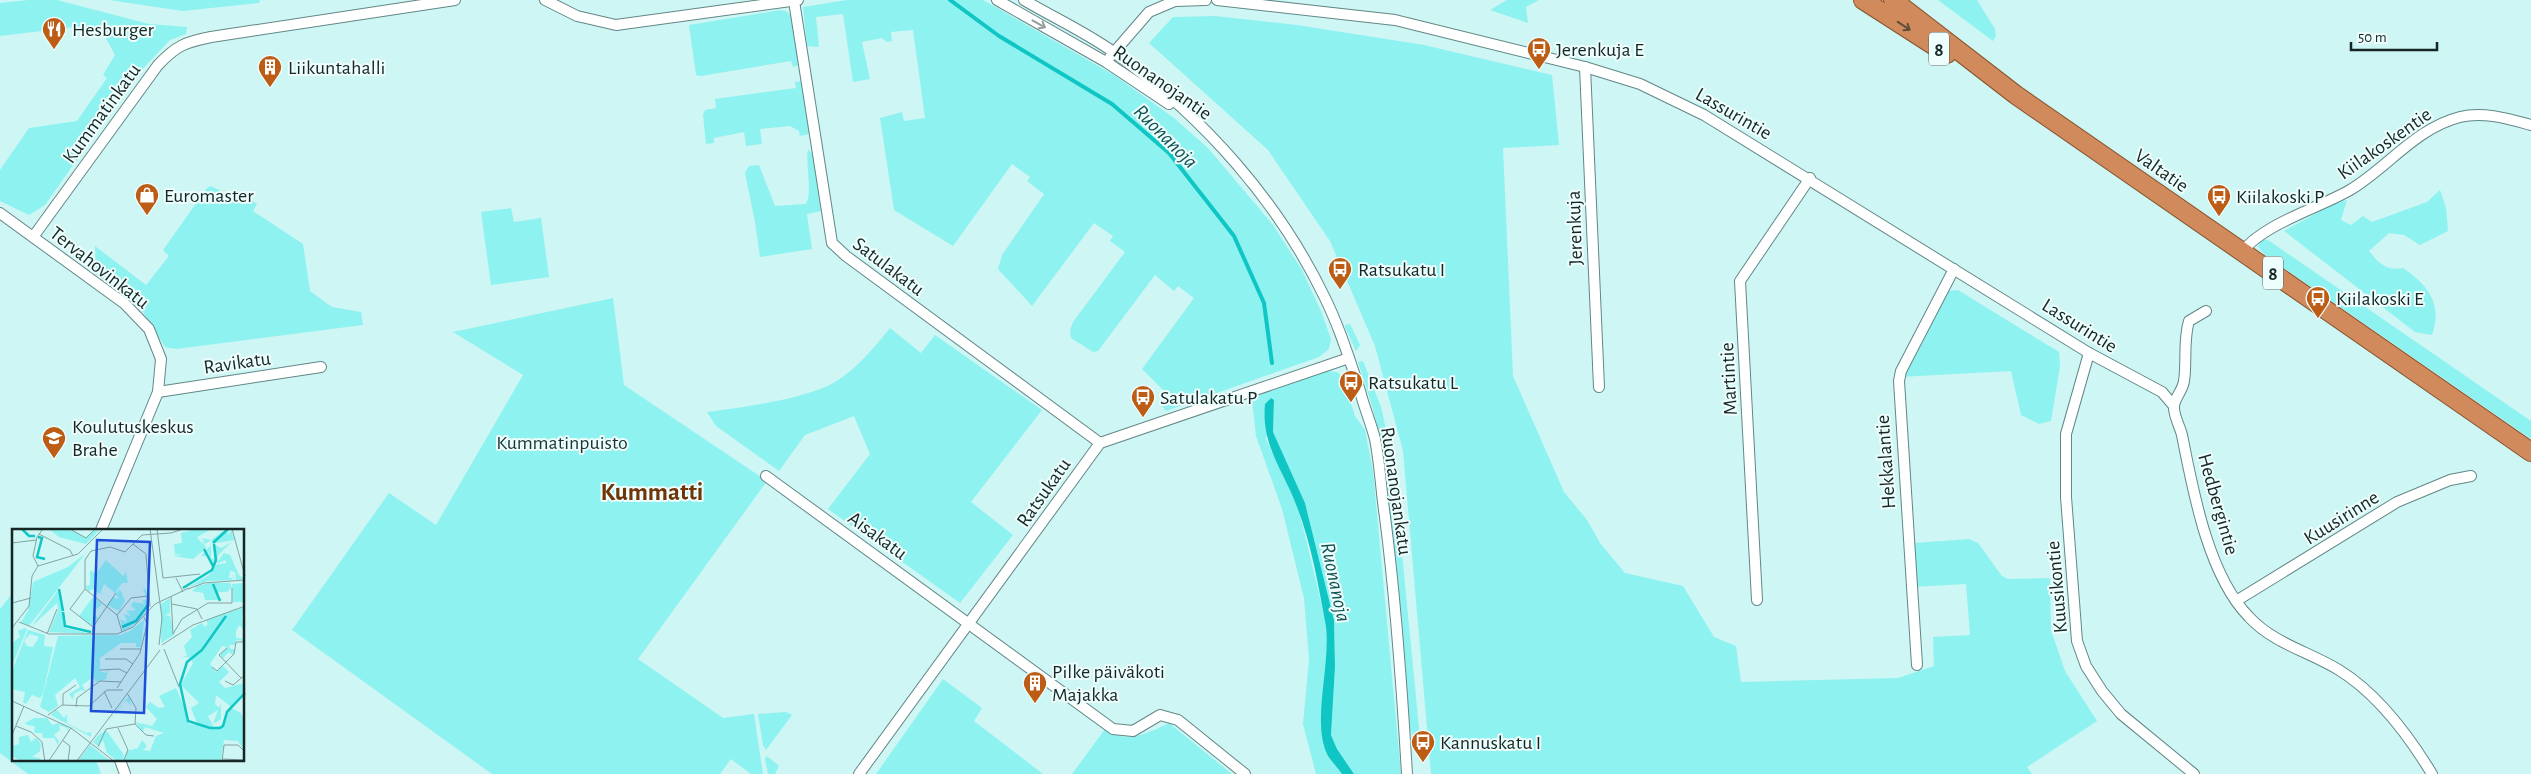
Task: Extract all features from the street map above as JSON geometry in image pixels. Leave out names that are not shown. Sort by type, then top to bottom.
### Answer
[{"type":"highway","name":"Valtatie","points":[[1863,0],[2016,95],[2531,452]]},
{"type":"highway","name":"Valtatie","points":[[1894,0],[2016,95]]},
{"type":"street","name":"Kummatinkatu","points":[[33,237],[158,65],[171,51],[182,44],[211,37],[454,0]]},
{"type":"street","points":[[545,0],[577,16],[616,25],[796,0]]},
{"type":"street","name":"Satulakatu","points":[[796,0],[832,243],[846,256],[1100,443]]},
{"type":"street","name":"Ruonanojantie","points":[[997,0],[1106,62],[1166,102],[1211,137]]},
{"type":"street","name":"Ruonanojantie","points":[[1024,0],[1113,52],[1163,91],[1211,137]]},
{"type":"street","points":[[1106,62],[1149,12],[1175,1],[1206,0]]},
{"type":"street","name":"Lassurintie","points":[[1217,0],[1395,20],[1585,67],[1640,84],[1683,104],[1810,178],[2089,353],[2162,392],[2174,406]]},
{"type":"street","name":"Jerenkuja","points":[[1585,67],[1599,386]]},
{"type":"street","name":"Kiilakoskentie","points":[[2242,252],[2249,243],[2264,232],[2351,189],[2406,146],[2447,121],[2460,116],[2478,115],[2531,125]]},
{"type":"street","name":"Ruonanojankatu","points":[[1211,137],[1264,196],[1294,239],[1324,295],[1349,358],[1375,439],[1390,555],[1403,698],[1407,774]]},
{"type":"street","name":"Martintie","points":[[1758,600],[1740,281],[1810,178]]},
{"type":"street","name":"Tervahovinkatu","points":[[0,213],[125,304],[149,329],[161,359],[158,392],[101,529]]},
{"type":"street","name":"Hekkalantie","points":[[1917,665],[1899,381],[1901,371],[1954,269]]},
{"type":"street","points":[[2174,406],[2184,382],[2189,321],[2206,311]]},
{"type":"street","name":"Kuusikontie","points":[[2089,353],[2066,434],[2066,497],[2077,641],[2086,666],[2102,691],[2121,714],[2194,774]]},
{"type":"street","points":[[1100,443],[1349,358]]},
{"type":"street","name":"Ravikatu","points":[[158,392],[321,367]]},
{"type":"street","name":"Hedbergintie","points":[[2174,406],[2199,515],[2215,560],[2236,601],[2248,617],[2262,629],[2279,640],[2339,670],[2354,681],[2382,707],[2417,751],[2432,774]]},
{"type":"street","name":"Ratsukatu","points":[[859,774],[1100,443]]},
{"type":"street","name":"Aisakatu","points":[[766,476],[1113,729],[1133,731],[1160,715],[1178,720],[1245,774]]},
{"type":"street","name":"Kuusirinne","points":[[2236,601],[2297,566],[2373,515],[2450,480],[2471,476]]},
{"type":"street","points":[[121,762],[125,774]]},
{"type":"green space","points":[[28,0],[57,0],[149,24],[187,27],[186,34],[170,40],[135,77],[45,205],[29,215],[0,201],[0,170],[29,128],[77,121],[107,78],[103,75],[115,55],[102,31],[83,26],[0,36],[0,3]]},
{"type":"green space","points":[[109,0],[260,0],[259,3],[183,11]]},
{"type":"green space","points":[[847,0],[983,0],[1114,75],[1174,118],[1208,148],[1273,225],[1302,270],[1321,311],[1331,339],[1329,349],[1319,357],[1166,411],[1160,403],[1166,393],[1142,369],[1194,298],[1178,286],[1174,291],[1155,275],[1098,351],[1093,352],[1071,338],[1070,330],[1073,322],[1125,252],[1110,241],[1113,236],[1094,223],[1032,306],[998,269],[1002,255],[1044,194],[1027,181],[1030,177],[1012,164],[953,246],[894,210],[880,118],[902,112],[904,121],[925,118],[913,30],[891,32],[892,41],[887,42],[882,38],[862,42],[870,79],[853,82],[843,14],[816,17],[819,47],[807,46],[803,7]]},
{"type":"green space","points":[[1507,0],[1539,0],[1526,7],[1528,23],[1490,10]]},
{"type":"green space","points":[[1938,0],[1977,0],[1995,29],[1996,36],[1993,41]]},
{"type":"green space","points":[[780,10],[786,11],[792,16],[800,65],[793,67],[791,61],[701,76],[696,75],[689,25]]},
{"type":"green space","points":[[1215,16],[1297,25],[1424,45],[1552,75],[1559,145],[1503,148],[1513,376],[1564,492],[1587,520],[1600,543],[1625,573],[1683,586],[1714,637],[1736,646],[1741,682],[1898,678],[1934,666],[1933,637],[1970,635],[1966,584],[1912,587],[1911,560],[1915,543],[1969,539],[1978,543],[2002,576],[2008,579],[2050,578],[2051,630],[2065,671],[2097,721],[2027,767],[2032,774],[1431,774],[1403,451],[1375,346],[1330,241],[1268,150],[1149,43],[1173,17]]},
{"type":"green space","points":[[802,81],[809,134],[800,136],[799,131],[790,126],[760,129],[762,144],[746,146],[744,132],[714,138],[714,143],[706,144],[703,115],[705,110],[716,108],[715,99],[796,88],[795,82]]},
{"type":"green space","points":[[808,149],[814,156],[821,211],[807,214],[812,249],[760,257],[745,173],[749,166],[759,165],[775,206],[806,204],[809,192]]},
{"type":"green space","points":[[211,186],[229,195],[235,189],[257,204],[253,211],[303,244],[310,291],[332,307],[361,312],[363,325],[176,349],[165,347],[143,312],[96,274],[95,246],[146,285],[169,256],[163,250],[207,188]]},
{"type":"green space","points":[[2440,190],[2446,208],[2448,231],[2420,245],[2404,235],[2389,233],[2369,251],[2384,266],[2397,269],[2403,268],[2426,288],[2431,296],[2436,314],[2432,335],[2415,332],[2284,231],[2331,205],[2347,200],[2341,220],[2351,225],[2363,216],[2372,222],[2427,202]]},
{"type":"green space","points":[[511,208],[514,222],[541,218],[549,277],[491,285],[481,212]]},
{"type":"green space","points":[[2261,239],[2268,240],[2531,421],[2531,439],[2265,255],[2258,247]]},
{"type":"green space","points":[[1958,290],[2059,352],[2060,367],[2051,421],[2039,424],[2021,415],[2011,371],[1900,377],[1947,291]]},
{"type":"green space","name":"Kummatinpuisto","points":[[613,298],[624,385],[767,481],[638,659],[723,718],[754,714],[763,774],[751,774],[731,759],[720,774],[492,774],[292,630],[389,493],[436,525],[523,375],[453,332]]},
{"type":"green space","points":[[1350,324],[1360,345],[1356,351],[1345,327],[1345,325]]},
{"type":"green space","points":[[890,328],[921,353],[935,335],[1042,410],[971,502],[1013,535],[960,603],[828,509],[870,454],[854,416],[805,435],[779,471],[716,426],[707,412],[783,400],[825,387],[843,377],[852,369],[869,353]]},
{"type":"green space","points":[[1363,361],[1381,407],[1393,461],[1419,728],[1420,742],[1416,743],[1410,729],[1385,462],[1373,409],[1358,362]]},
{"type":"green space","points":[[1326,371],[1337,372],[1343,378],[1355,416],[1365,430],[1373,471],[1401,774],[1354,774],[1337,749],[1331,735],[1335,667],[1334,620],[1305,503],[1273,432],[1274,400],[1266,439],[1297,506],[1325,619],[1328,648],[1322,736],[1329,757],[1342,774],[1316,774],[1303,724],[1309,660],[1304,598],[1282,509],[1256,436],[1252,401],[1254,397]]},
{"type":"green space","points":[[12,594],[12,762],[0,753],[0,609]]},
{"type":"green space","points":[[943,679],[982,708],[974,721],[1043,774],[876,774]]},
{"type":"green space","points":[[786,712],[792,715],[766,750],[763,745],[758,714]]},
{"type":"green space","points":[[1169,723],[1232,774],[1072,774],[1105,729],[1113,734],[1129,737],[1145,734]]},
{"type":"green space","points":[[767,756],[779,766],[775,774],[768,774],[765,759]]},
{"type":"green space","points":[[12,762],[97,762],[101,774],[28,774]]},
{"type":"shaded area","points":[[1271,398],[1274,400],[1273,432],[1305,503],[1334,620],[1335,667],[1331,735],[1337,749],[1354,774],[1342,774],[1328,756],[1323,742],[1321,709],[1327,637],[1325,621],[1314,563],[1306,535],[1297,507],[1274,457],[1266,432],[1265,404]]},
{"type":"waterway","name":"Ruonanoja","points":[[950,0],[999,36],[1112,104],[1169,153],[1234,236],[1264,303],[1272,363]]},
{"type":"place","name":"Hesburger","points":[[54,50]]},
{"type":"place","name":"Jerenkuja E","points":[[1539,70]]},
{"type":"place","name":"Liikuntahalli","points":[[270,88]]},
{"type":"place","name":"Euromaster","points":[[147,216]]},
{"type":"place","name":"Kiilakoski P","points":[[2219,217]]},
{"type":"place","name":"Ratsukatu I","points":[[1340,290]]},
{"type":"place","name":"Kiilakoski E","points":[[2318,319]]},
{"type":"place","name":"Ratsukatu L","points":[[1351,403]]},
{"type":"place","name":"Satulakatu P","points":[[1143,418]]},
{"type":"place","name":"Koulutuskeskus Brahe","points":[[54,459]]},
{"type":"place","name":"Pilke päiväkoti Majakka","points":[[1035,704]]},
{"type":"place","name":"Kannuskatu I","points":[[1423,763]]},
{"type":"district","name":"Kummatti","points":[[652,491]]}]
